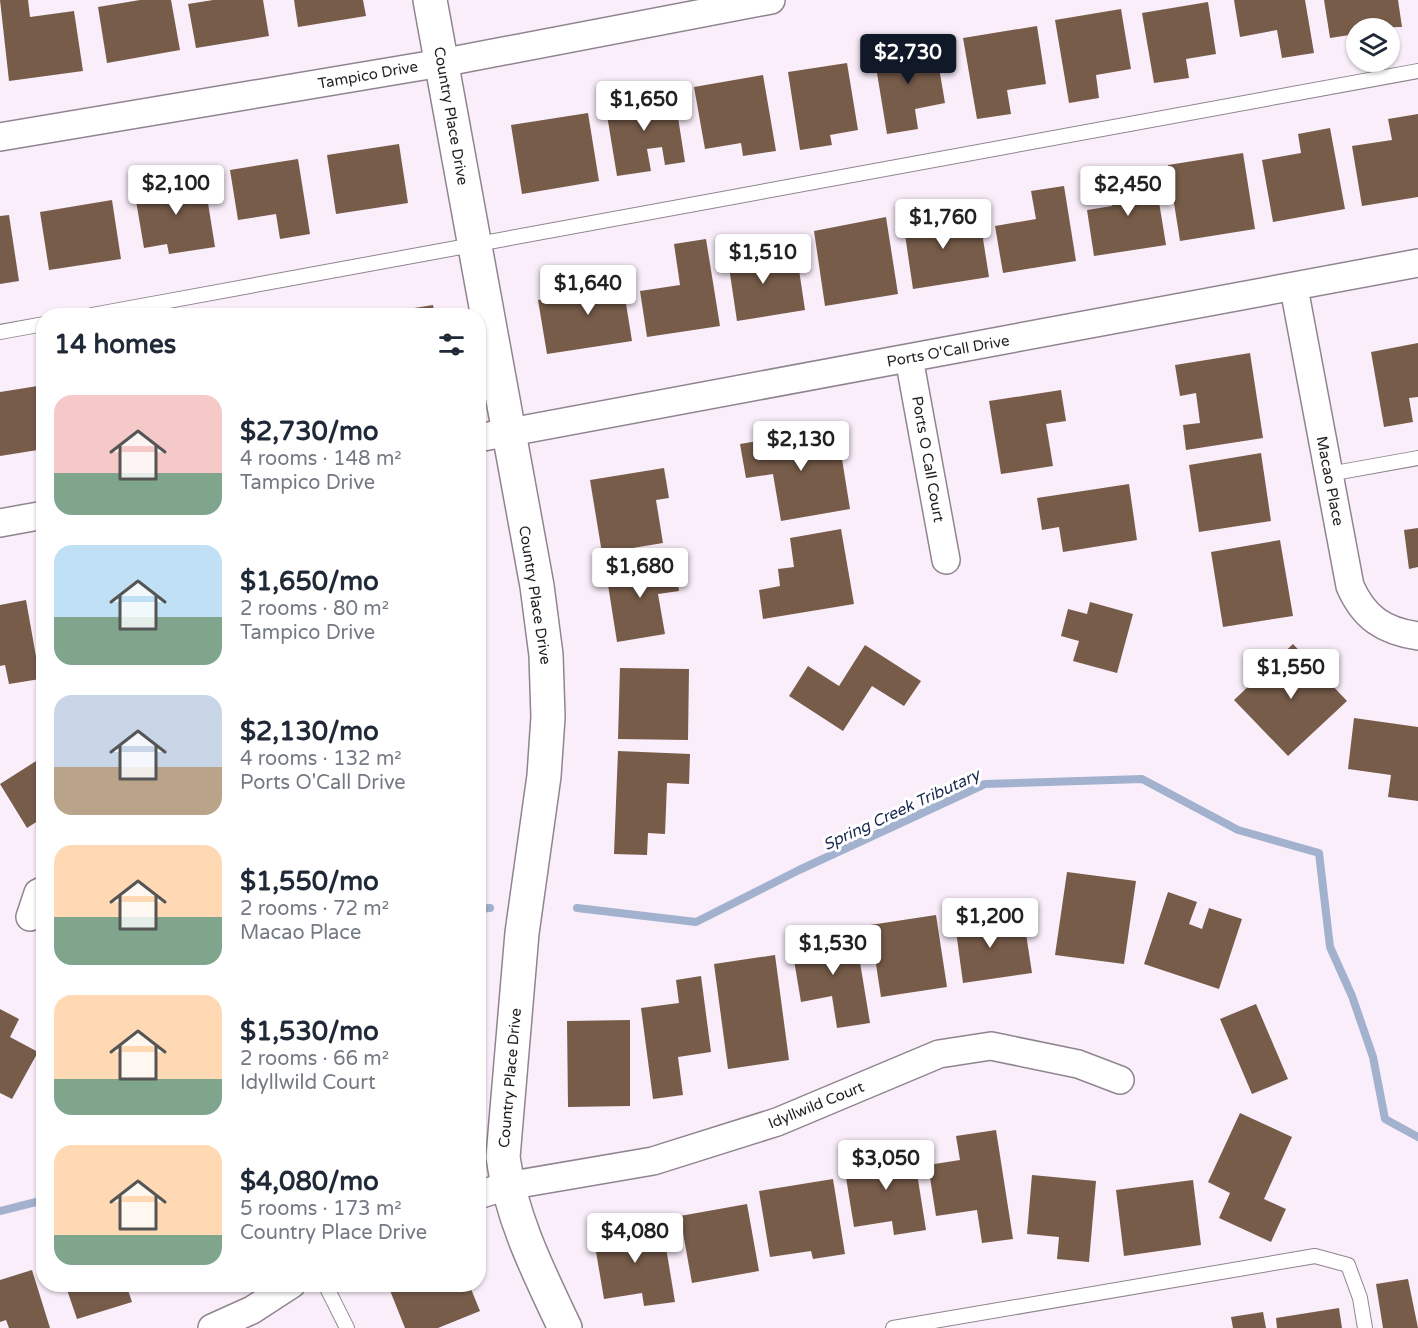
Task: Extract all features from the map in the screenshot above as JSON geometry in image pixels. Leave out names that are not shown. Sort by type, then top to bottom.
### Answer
[{"type":"street","name":"Country Place Drive","points":[[430,0],[474,245],[480,308]]},
{"type":"street","name":"Tampico Drive","points":[[0,137],[441,63],[771,0]]},
{"type":"street","name":"Ports O'Call Drive","points":[[493,436],[1418,263]]},
{"type":"street","name":"Macao Place","points":[[1294,288],[1350,586],[1356,600],[1375,621],[1394,633],[1418,636]]},
{"type":"street","name":"Ports O Call Court","points":[[909,358],[946,560]]},
{"type":"street","name":"Country Place Drive","points":[[486,366],[493,436],[537,586],[546,655],[548,717],[544,776],[520,957],[503,1157],[493,1190],[543,1281],[565,1328]]},
{"type":"street","points":[[0,523],[36,516]]},
{"type":"street","points":[[30,916],[36,899]]},
{"type":"street","name":"Idyllwild Court","points":[[493,1190],[653,1161],[777,1122],[939,1054],[991,1046],[1078,1064],[1120,1080]]},
{"type":"street","points":[[212,1328],[252,1310],[280,1292]]},
{"type":"lane","points":[[130,308],[1418,71]]},
{"type":"lane","points":[[0,332],[36,325]]},
{"type":"lane","points":[[1329,474],[1418,458]]},
{"type":"lane","points":[[893,1328],[1315,1256],[1347,1265],[1360,1298],[1365,1328]]},
{"type":"lane","points":[[329,1292],[346,1328]]},
{"type":"building","points":[[0,0],[28,0],[30,17],[74,11],[83,71],[9,81]]},
{"type":"building","points":[[140,0],[171,0],[180,50],[107,63],[98,7]]},
{"type":"building","points":[[213,0],[263,0],[269,36],[196,48],[188,4]]},
{"type":"building","points":[[294,0],[363,0],[366,16],[298,27]]},
{"type":"building","points":[[1234,0],[1305,0],[1314,53],[1282,58],[1277,30],[1240,37]]},
{"type":"building","points":[[1324,0],[1398,0],[1402,27],[1400,27],[1400,18],[1346,18],[1346,36],[1330,38]]},
{"type":"building","points":[[1208,2],[1216,54],[1186,59],[1189,78],[1154,83],[1142,13]]},
{"type":"building","points":[[1121,9],[1131,69],[1096,75],[1099,98],[1069,103],[1055,20]]},
{"type":"building","points":[[1037,26],[1046,84],[1007,90],[1011,114],[977,119],[963,38]]},
{"type":"building","points":[[935,44],[945,103],[915,109],[918,129],[887,134],[874,55]]},
{"type":"building","points":[[847,63],[858,130],[830,135],[832,145],[800,150],[788,72]]},
{"type":"building","points":[[763,75],[776,151],[743,156],[741,143],[705,149],[694,87]]},
{"type":"building","points":[[674,92],[685,162],[665,165],[662,147],[647,149],[651,171],[617,176],[605,103]]},
{"type":"building","points":[[588,113],[599,181],[522,194],[511,125]]},
{"type":"building","points":[[1418,114],[1418,197],[1362,206],[1352,146],[1392,140],[1388,119]]},
{"type":"building","points":[[1330,128],[1345,209],[1273,222],[1262,160],[1301,153],[1298,134]]},
{"type":"building","points":[[399,144],[408,203],[336,214],[327,155]]},
{"type":"building","points":[[1243,153],[1255,229],[1180,241],[1168,165]]},
{"type":"building","points":[[298,159],[310,234],[280,239],[276,214],[238,220],[230,170]]},
{"type":"building","points":[[1154,171],[1166,245],[1094,256],[1087,210],[1112,206],[1107,179]]},
{"type":"building","points":[[204,178],[215,247],[169,254],[167,244],[144,248],[134,189]]},
{"type":"building","points":[[1064,186],[1076,261],[1003,273],[995,226],[1036,219],[1031,191]]},
{"type":"building","points":[[112,200],[121,259],[49,270],[40,212]]},
{"type":"building","points":[[945,207],[949,231],[981,226],[989,277],[913,289],[902,214]]},
{"type":"building","points":[[9,215],[19,281],[0,284],[0,216]]},
{"type":"building","points":[[886,217],[898,294],[825,306],[814,231]]},
{"type":"building","points":[[706,239],[720,326],[647,337],[640,291],[680,285],[674,244]]},
{"type":"building","points":[[755,243],[759,269],[798,263],[805,310],[737,321],[726,247]]},
{"type":"building","points":[[620,266],[632,341],[547,354],[538,300],[598,290],[594,270]]},
{"type":"building","points":[[433,305],[434,308],[414,308]]},
{"type":"building","points":[[1418,343],[1418,397],[1409,398],[1413,422],[1384,427],[1371,352]]},
{"type":"building","points":[[1250,353],[1263,438],[1186,450],[1183,425],[1200,423],[1196,393],[1180,396],[1175,365]]},
{"type":"building","points":[[36,386],[36,450],[0,456],[0,392]]},
{"type":"building","points":[[1061,390],[1066,421],[1046,424],[1053,466],[1001,474],[989,401]]},
{"type":"building","points":[[837,428],[850,509],[781,521],[773,474],[746,478],[740,444]]},
{"type":"building","points":[[1261,453],[1271,521],[1199,532],[1189,465]]},
{"type":"building","points":[[664,468],[669,498],[656,500],[663,543],[602,553],[590,480]]},
{"type":"building","points":[[1129,484],[1137,540],[1063,552],[1059,527],[1042,530],[1037,498]]},
{"type":"building","points":[[1418,528],[1418,567],[1409,569],[1404,530]]},
{"type":"building","points":[[841,529],[854,604],[763,619],[759,590],[780,586],[778,569],[794,567],[790,538]]},
{"type":"building","points":[[1280,540],[1293,616],[1223,627],[1211,552]]},
{"type":"building","points":[[674,561],[679,591],[658,594],[665,634],[617,642],[606,572]]},
{"type":"building","points":[[26,600],[36,656],[36,680],[9,684],[5,665],[0,666],[0,605]]},
{"type":"building","points":[[1090,602],[1133,614],[1117,673],[1073,661],[1079,641],[1061,636],[1068,609],[1087,614]]},
{"type":"building","points":[[1293,644],[1347,701],[1288,756],[1234,700]]},
{"type":"building","points":[[865,645],[921,681],[904,706],[872,686],[843,731],[789,696],[808,666],[839,686]]},
{"type":"building","points":[[620,668],[689,669],[688,740],[618,739]]},
{"type":"building","points":[[1354,718],[1418,727],[1418,801],[1388,797],[1391,775],[1348,769]]},
{"type":"building","points":[[618,751],[690,754],[689,784],[667,783],[665,834],[648,833],[647,855],[614,854]]},
{"type":"building","points":[[36,761],[36,822],[27,828],[0,784]]},
{"type":"building","points":[[1067,872],[1136,881],[1124,964],[1055,955]]},
{"type":"building","points":[[1168,892],[1197,902],[1189,924],[1202,929],[1209,908],[1242,919],[1219,989],[1144,964]]},
{"type":"building","points":[[988,910],[991,932],[1025,927],[1032,973],[963,983],[954,916]]},
{"type":"building","points":[[936,915],[947,987],[881,997],[870,925]]},
{"type":"building","points":[[855,932],[870,1023],[837,1028],[832,996],[801,1002],[791,942]]},
{"type":"building","points":[[775,955],[789,1060],[728,1069],[714,964]]},
{"type":"building","points":[[701,976],[711,1052],[678,1057],[683,1095],[653,1099],[641,1008],[679,1003],[676,980]]},
{"type":"building","points":[[1256,1004],[1288,1079],[1252,1094],[1220,1019]]},
{"type":"building","points":[[0,1009],[19,1019],[10,1037],[36,1051],[36,1056],[12,1099],[0,1093]]},
{"type":"building","points":[[630,1020],[630,1106],[568,1107],[567,1021]]},
{"type":"building","points":[[1240,1113],[1292,1137],[1264,1199],[1286,1209],[1271,1242],[1219,1218],[1230,1193],[1208,1182]]},
{"type":"building","points":[[996,1130],[1013,1239],[982,1243],[977,1210],[936,1216],[928,1165],[960,1160],[956,1136]]},
{"type":"building","points":[[913,1148],[926,1230],[894,1235],[892,1221],[854,1227],[843,1159]]},
{"type":"building","points":[[1032,1175],[1096,1181],[1089,1262],[1057,1259],[1059,1237],[1027,1234]]},
{"type":"building","points":[[833,1179],[845,1254],[813,1259],[811,1251],[770,1257],[759,1191]]},
{"type":"building","points":[[1193,1180],[1201,1245],[1124,1256],[1116,1190]]},
{"type":"building","points":[[747,1204],[759,1271],[692,1283],[680,1216]]},
{"type":"building","points":[[662,1223],[675,1302],[644,1306],[642,1293],[604,1299],[593,1234]]},
{"type":"building","points":[[32,1270],[36,1292],[39,1292],[50,1328],[9,1328],[6,1320],[0,1322],[0,1280]]},
{"type":"building","points":[[1408,1279],[1418,1328],[1383,1328],[1376,1284]]},
{"type":"building","points":[[68,1292],[129,1292],[132,1302],[77,1319]]},
{"type":"building","points":[[391,1292],[472,1292],[480,1311],[438,1328],[405,1328]]},
{"type":"building","points":[[1339,1308],[1342,1328],[1277,1328],[1276,1318]]},
{"type":"building","points":[[1263,1312],[1266,1328],[1233,1328],[1231,1317]]},
{"type":"waterway","name":"Spring Creek Tributary","points":[[577,908],[696,922],[799,870],[985,784],[1142,779],[1238,830],[1319,853],[1330,947],[1352,996],[1373,1057],[1385,1119],[1418,1137]]},
{"type":"waterway","name":"Spring Creek Tributary","points":[[486,908],[490,908]]},
{"type":"waterway","name":"Spring Creek Tributary","points":[[0,1211],[36,1202]]}]
